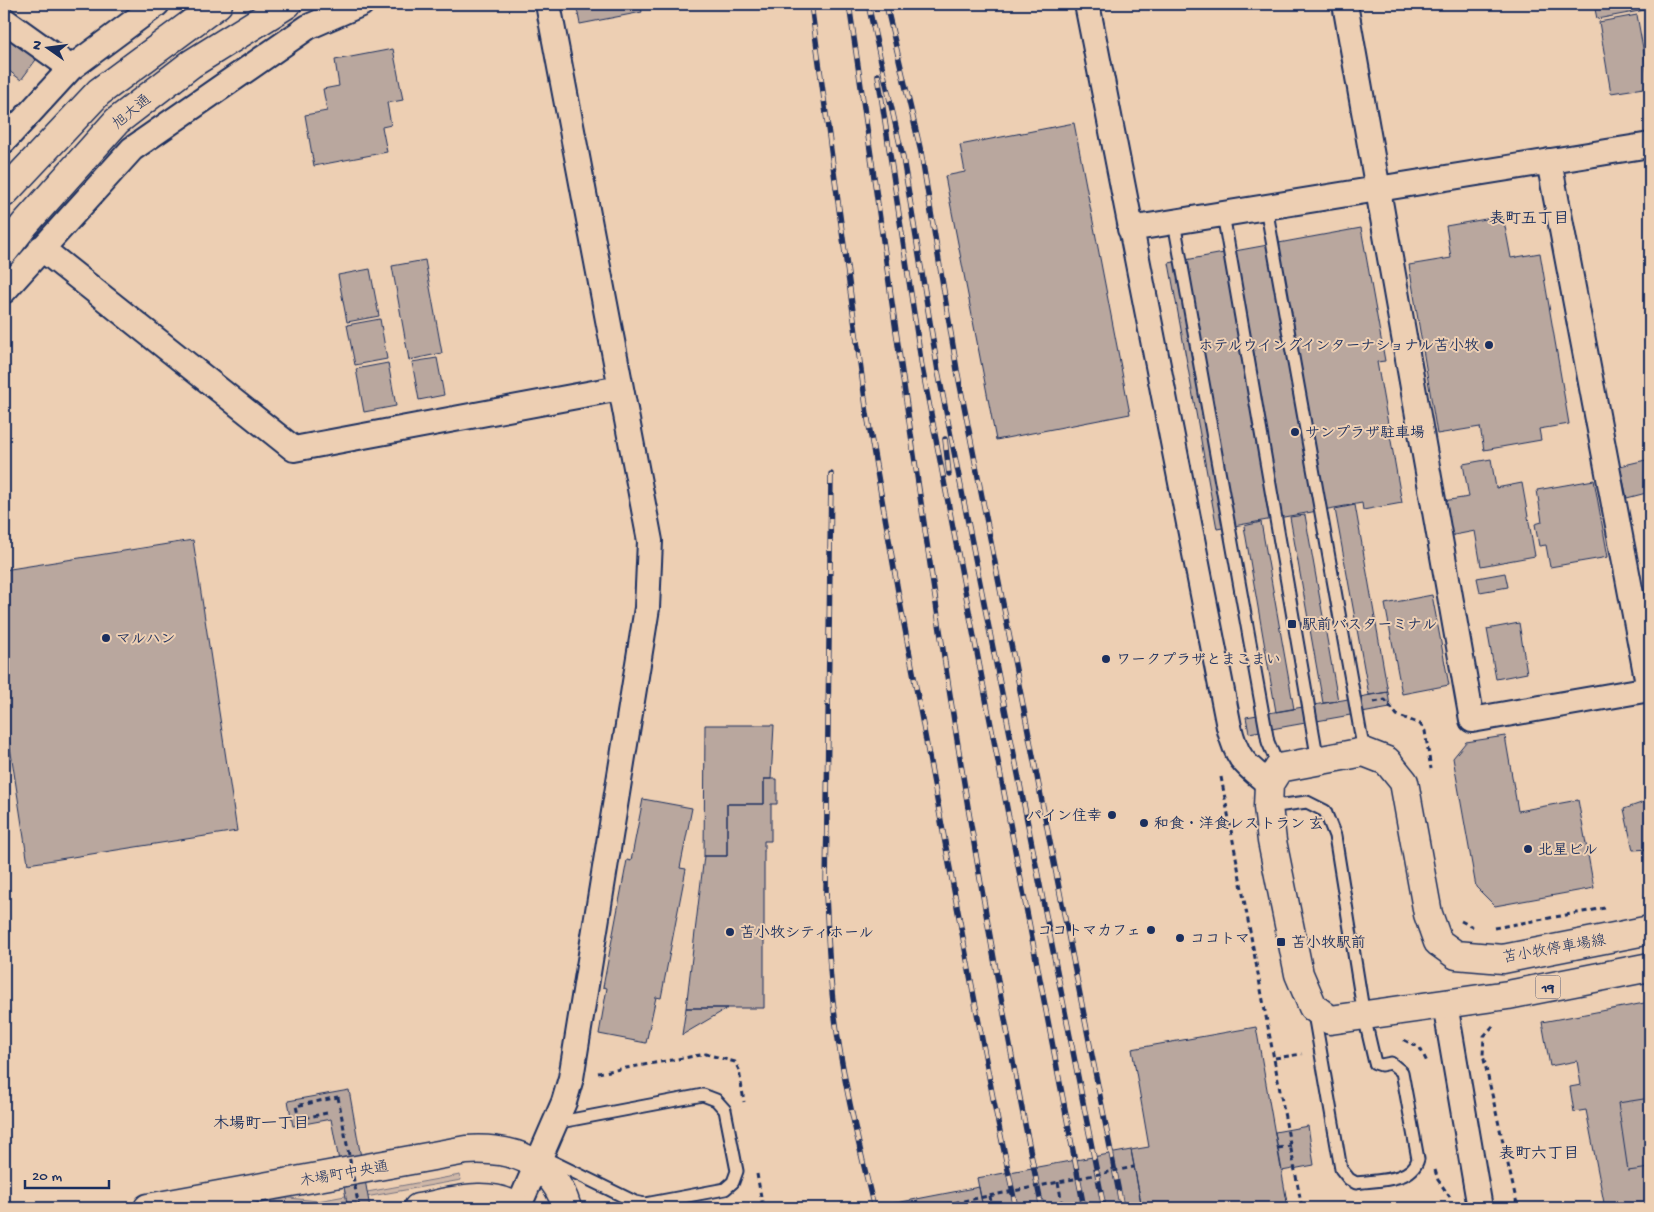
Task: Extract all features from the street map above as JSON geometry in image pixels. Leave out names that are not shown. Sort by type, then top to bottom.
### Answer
[{"type":"street","points":[[4,141],[71,68],[157,4]]},
{"type":"street","points":[[4,194],[99,92],[218,4]]},
{"type":"street","name":"旭大通","points":[[4,251],[25,224],[117,120],[191,64],[287,4]]},
{"type":"street","points":[[4,291],[41,248],[132,150],[308,27],[361,4]]},
{"type":"street","points":[[418,1208],[492,1197],[506,1201],[518,1208],[555,1123],[571,1078],[647,608],[650,541],[548,4]]},
{"type":"street","points":[[1087,4],[1130,229],[1235,750],[1247,766],[1272,786]]},
{"type":"street","points":[[1345,4],[1472,720],[1650,689],[1549,161]]},
{"type":"street","points":[[4,20],[71,68]]},
{"type":"street","points":[[1130,229],[1650,144]]},
{"type":"street","points":[[41,248],[294,448],[620,388]]},
{"type":"street","points":[[1272,786],[1318,761],[1364,752]]},
{"type":"street","name":"苫小牧停車場線","points":[[1364,752],[1388,761],[1404,782],[1428,914],[1438,942],[1456,955],[1503,959],[1650,930]]},
{"type":"street","points":[[1272,786],[1272,841],[1299,974],[1313,1007],[1330,1020],[1445,1004],[1480,1208]]},
{"type":"street","name":"19","points":[[1445,1004],[1508,995],[1650,967]]},
{"type":"street","name":"木場町中央通","points":[[148,1208],[466,1150],[490,1148],[510,1151],[539,1161],[556,1184],[567,1208]]},
{"type":"lane","points":[[1266,207],[1364,752]]},
{"type":"lane","points":[[1223,214],[1318,761]]},
{"type":"lane","points":[[1174,222],[1268,742],[1272,786],[1325,811],[1335,836],[1364,1016],[1375,1063],[1381,1065],[1391,1063],[1402,1072],[1418,1159],[1416,1166],[1407,1175],[1356,1182],[1348,1179],[1341,1169],[1313,1007]]},
{"type":"lane","points":[[539,1161],[635,1202],[645,1204],[725,1189],[733,1182],[737,1171],[725,1110],[716,1100],[703,1095],[555,1123]]},
{"type":"path","points":[[1425,731],[1431,771]]},
{"type":"path","points":[[1220,770],[1302,1208]]},
{"type":"path","points":[[1489,929],[1612,906]]},
{"type":"path","points":[[1458,916],[1463,923],[1480,930]]},
{"type":"path","points":[[1496,1023],[1484,1036],[1484,1055],[1518,1208]]},
{"type":"path","points":[[327,1113],[298,1119],[296,1106],[338,1097],[359,1208]]},
{"type":"path","points":[[1278,1148],[1291,1146]]},
{"type":"path","points":[[928,1208],[1134,1167]]},
{"type":"path","points":[[1438,1180],[1450,1197]]},
{"type":"path","points":[[1058,1182],[1063,1208]]},
{"type":"path","points":[[990,1196],[992,1208]]},
{"type":"shaded area","points":[[460,1175],[461,1180],[304,1208],[235,1208],[289,1198],[318,1201]]},
{"type":"building","points":[[576,4],[640,4],[642,12],[580,24]]},
{"type":"building","points":[[1594,4],[1650,4],[1650,9],[1597,19]]},
{"type":"building","points":[[1637,15],[1650,87],[1611,93],[1599,22]]},
{"type":"building","points":[[4,32],[38,57],[21,80],[4,67]]},
{"type":"building","points":[[393,49],[403,100],[387,103],[391,125],[382,127],[387,152],[314,166],[305,115],[327,111],[323,89],[339,86],[335,60]]},
{"type":"building","points":[[1074,123],[1130,414],[996,440],[945,176],[965,172],[960,145]]},
{"type":"building","name":"ホテルウイングインターナショナル苫小牧","points":[[1503,216],[1511,258],[1540,253],[1569,424],[1539,429],[1541,440],[1484,450],[1480,427],[1437,434],[1409,265],[1451,258],[1446,226]]},
{"type":"building","name":"サンプラザ駐車場","points":[[1361,228],[1385,361],[1377,362],[1402,503],[1363,510],[1362,503],[1217,529],[1169,263]]},
{"type":"building","points":[[425,260],[442,353],[409,360],[392,266]]},
{"type":"building","points":[[370,269],[379,316],[347,322],[338,275]]},
{"type":"building","points":[[380,319],[387,359],[355,365],[347,325]]},
{"type":"building","points":[[437,358],[444,395],[419,400],[412,362]]},
{"type":"building","points":[[388,363],[396,406],[364,412],[356,369]]},
{"type":"building","points":[[1491,459],[1496,488],[1522,483],[1535,556],[1481,566],[1475,531],[1449,536],[1443,501],[1469,497],[1463,464]]},
{"type":"building","points":[[1650,459],[1650,492],[1627,498],[1620,466]]},
{"type":"building","points":[[1594,480],[1608,557],[1550,567],[1546,545],[1539,546],[1535,524],[1542,522],[1537,490]]},
{"type":"building","points":[[1355,505],[1388,692],[1369,695],[1335,509]]},
{"type":"building","points":[[1305,515],[1338,701],[1323,703],[1290,517]]},
{"type":"building","points":[[1261,522],[1294,709],[1276,712],[1244,526]]},
{"type":"building","name":"マルハン","points":[[193,540],[237,831],[28,864],[4,707],[4,570]]},
{"type":"building","points":[[1505,573],[1508,587],[1480,592],[1477,578]]},
{"type":"building","points":[[1432,595],[1449,685],[1402,694],[1385,604]]},
{"type":"building","points":[[1519,623],[1527,673],[1496,679],[1487,629]]},
{"type":"building","points":[[1388,692],[1390,708],[1249,733],[1246,717]]},
{"type":"building","points":[[705,725],[774,725],[771,779],[764,779],[764,804],[727,804],[727,856],[704,856]]},
{"type":"building","name":"北星ビル","points":[[1505,736],[1518,811],[1578,800],[1594,888],[1495,906],[1476,887],[1453,758],[1466,742]]},
{"type":"building","name":"苫小牧シティホール","points":[[764,779],[777,779],[777,804],[771,804],[771,841],[764,841],[764,1008],[686,1008],[704,856],[727,856],[727,804],[764,804]]},
{"type":"building","points":[[643,799],[692,808],[680,868],[686,869],[661,998],[656,997],[646,1043],[599,1034],[607,988],[603,987],[627,860],[631,861]]},
{"type":"building","points":[[1650,800],[1650,849],[1633,850],[1624,809]]},
{"type":"building","points":[[1650,1002],[1650,1208],[1605,1208],[1586,1110],[1574,1112],[1570,1087],[1581,1085],[1577,1061],[1550,1066],[1542,1022]]},
{"type":"building","points":[[686,1008],[728,1008],[682,1035]]},
{"type":"building","points":[[1256,1027],[1288,1208],[1142,1208],[1131,1150],[1149,1147],[1132,1049]]},
{"type":"building","points":[[349,1090],[370,1208],[348,1208],[331,1119],[293,1126],[288,1101]]},
{"type":"building","points":[[1650,1098],[1650,1168],[1628,1171],[1618,1103]]},
{"type":"building","points":[[1308,1126],[1314,1165],[1282,1171],[1275,1132]]},
{"type":"building","points":[[1131,1150],[1142,1208],[983,1208],[977,1178]]},
{"type":"building","points":[[979,1187],[983,1208],[870,1208]]},
{"type":"railway","points":[[811,4],[867,414],[899,597],[993,1098],[1016,1208]]},
{"type":"railway","points":[[849,4],[936,608],[960,758],[1012,1058],[1042,1208]]},
{"type":"railway","points":[[868,4],[903,158],[938,371],[1104,1208]]},
{"type":"railway","points":[[886,4],[921,152],[957,370],[1122,1208]]},
{"type":"railway","points":[[878,75],[922,367],[1084,1208]]},
{"type":"railway","points":[[945,439],[949,474]]},
{"type":"railway","points":[[831,474],[826,894],[829,956],[842,1065],[874,1208]]},
{"type":"place","name":"ホテルウイングインターナショナル苫小牧","points":[[1489,345]]},
{"type":"place","name":"サンプラザ駐車場","points":[[1295,432]]},
{"type":"place","name":"駅前バスターミナル","points":[[1292,624]]},
{"type":"place","name":"マルハン","points":[[106,638]]},
{"type":"place","name":"ワークプラザとまこまい","points":[[1106,659]]},
{"type":"place","name":"パイン住幸","points":[[1112,815]]},
{"type":"place","name":"和食・洋食レストラン 玄","points":[[1144,823]]},
{"type":"place","name":"北星ビル","points":[[1528,849]]},
{"type":"place","name":"ココトマカフェ","points":[[1151,930]]},
{"type":"place","name":"苫小牧シティホール","points":[[730,932]]},
{"type":"place","name":"ココトマ","points":[[1180,938]]},
{"type":"place","name":"苫小牧駅前","points":[[1281,942]]},
{"type":"district","name":"表町五丁目","points":[[1529,217]]},
{"type":"district","name":"木場町一丁目","points":[[261,1122]]},
{"type":"district","name":"表町六丁目","points":[[1539,1152]]}]
